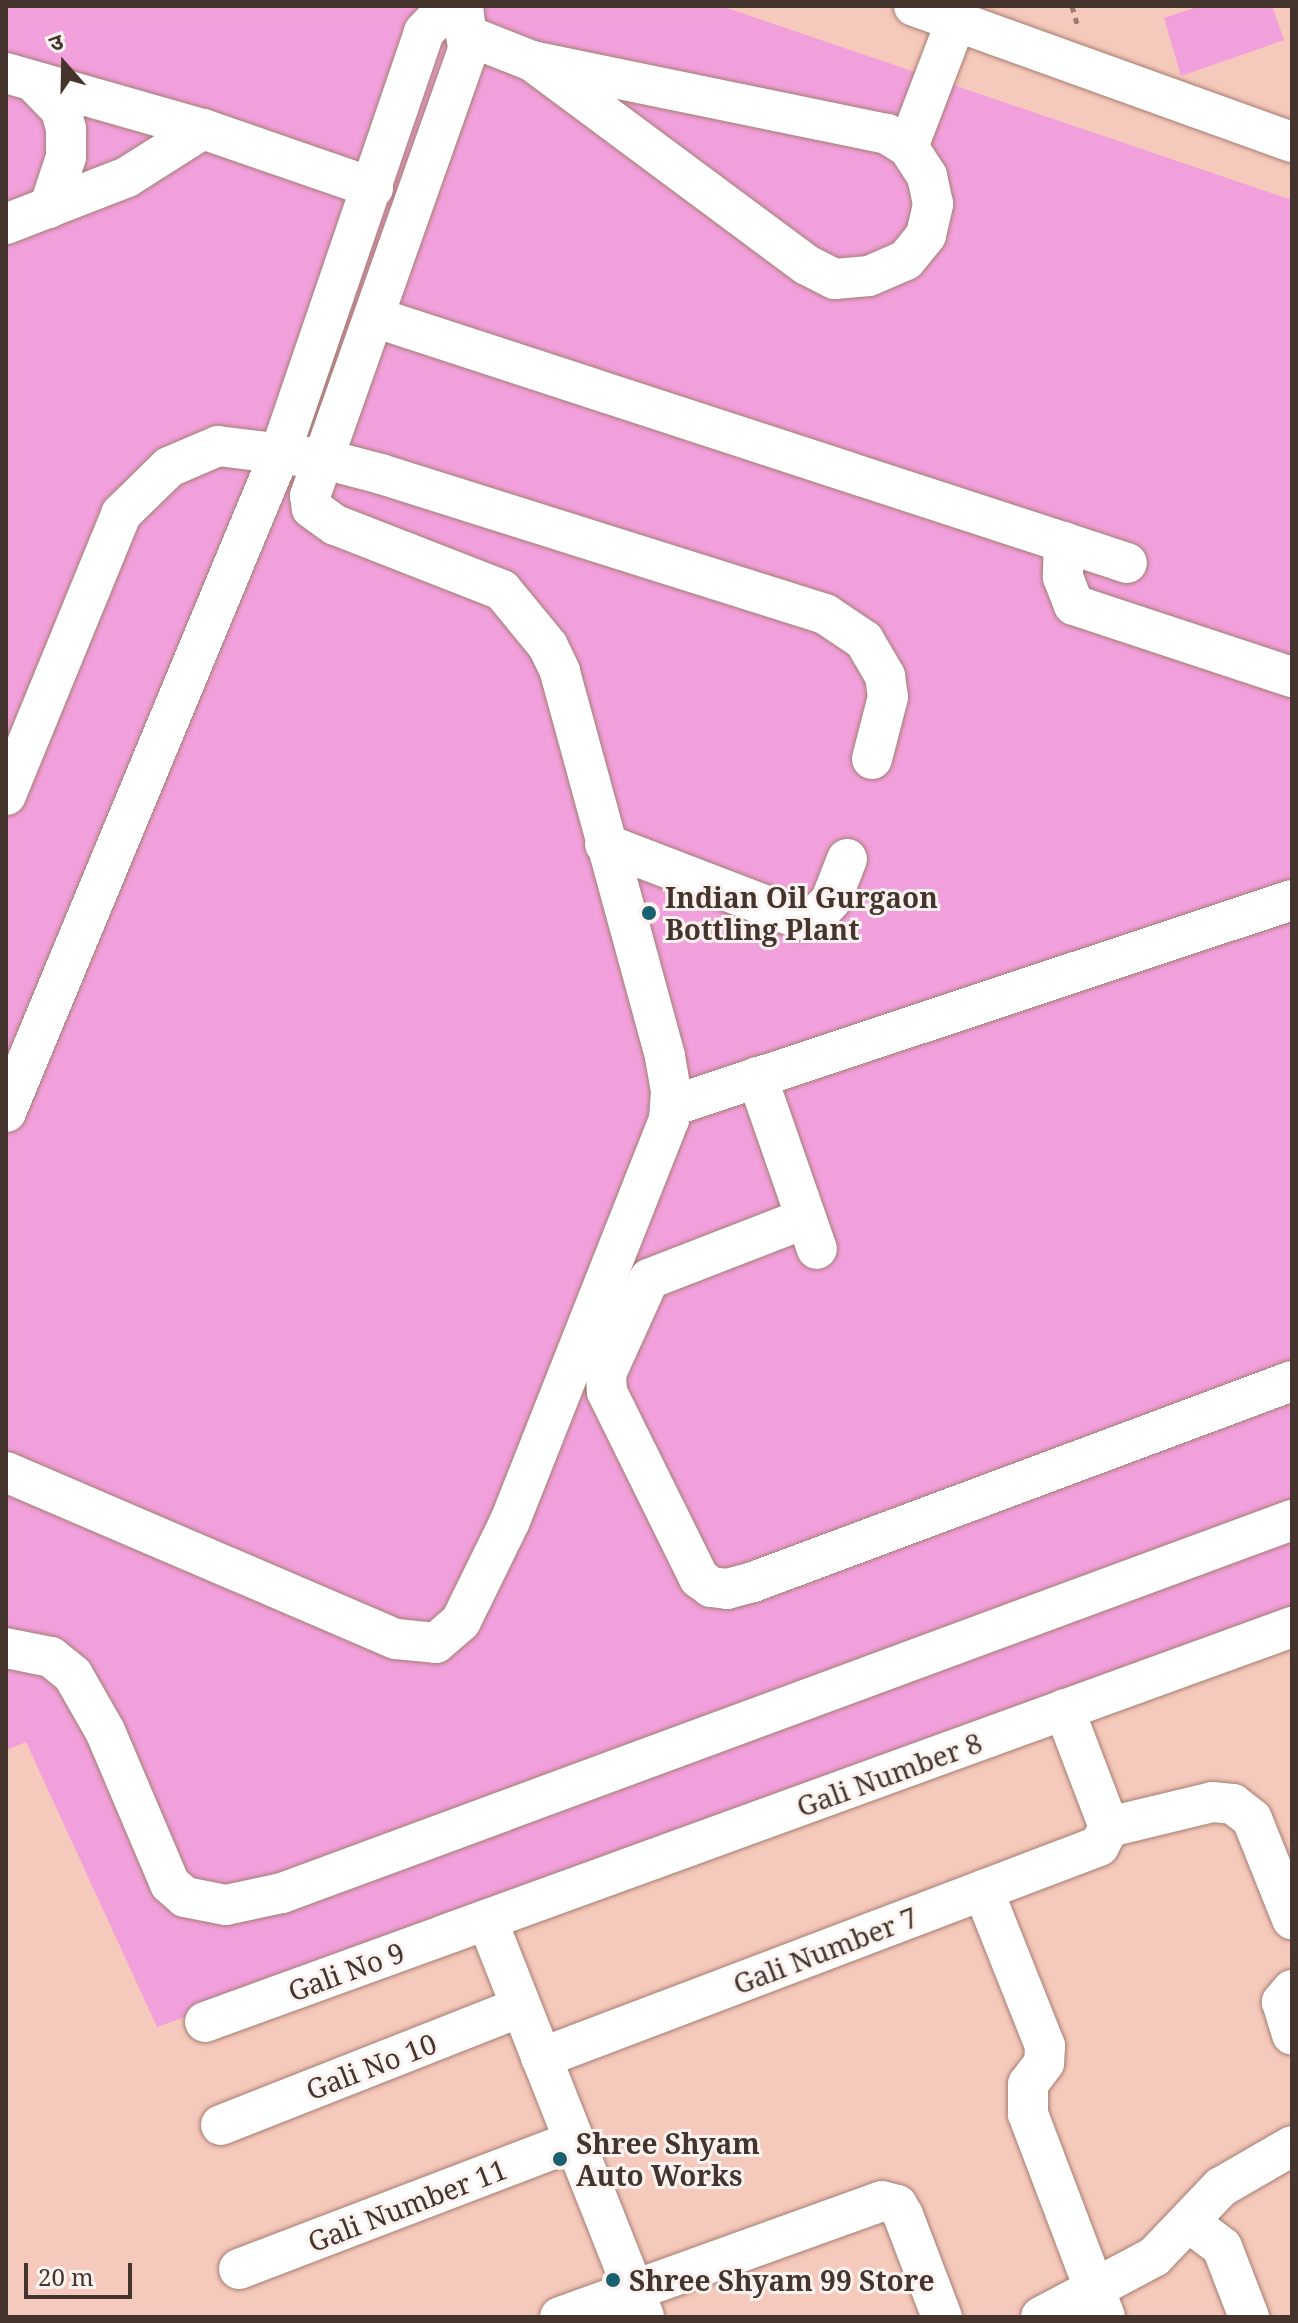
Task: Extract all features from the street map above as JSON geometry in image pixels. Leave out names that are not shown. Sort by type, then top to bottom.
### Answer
[{"type":"street","points":[[914,6],[1292,142]]},
{"type":"street","points":[[454,12],[532,61],[807,265],[835,279],[869,276],[906,260],[926,235],[933,204],[927,176],[908,147],[887,134],[532,61]]},
{"type":"street","points":[[6,1112],[280,453],[424,32],[454,12]]},
{"type":"street","points":[[6,1472],[396,1639],[436,1643],[461,1621],[593,1354],[672,1106],[665,1056],[560,671],[533,623],[502,590],[318,516],[310,496],[468,49],[454,12]]},
{"type":"street","points":[[908,147],[956,21]]},
{"type":"street","points":[[20,77],[203,129],[373,188]]},
{"type":"street","points":[[20,77],[61,110],[66,129],[66,157],[49,208]]},
{"type":"street","points":[[6,224],[127,177],[203,129]]},
{"type":"street","points":[[374,317],[1127,563]]},
{"type":"street","points":[[6,795],[107,539],[121,514],[142,490],[193,454],[218,446],[324,459],[833,619],[864,640],[885,676],[888,697],[872,759]]},
{"type":"street","points":[[1064,542],[1063,577],[1074,605],[1292,677]]},
{"type":"street","points":[[605,844],[803,920],[819,913],[831,900],[847,859]]},
{"type":"street","points":[[672,1106],[1292,900]]},
{"type":"street","points":[[593,1354],[649,1279],[811,1234],[757,1077]]},
{"type":"street","points":[[593,1354],[607,1392],[699,1578],[727,1589],[1292,1381]]},
{"type":"street","points":[[6,1648],[51,1657],[73,1675],[105,1731],[170,1884],[185,1897],[226,1905],[282,1893],[1292,1520]]},
{"type":"street","name":"Gali Number 8","points":[[487,1920],[1292,1628]]},
{"type":"street","points":[[1064,1709],[1108,1833]]},
{"type":"street","name":"Gali Number 7","points":[[541,2058],[983,1890],[1108,1833],[1212,1802],[1233,1804],[1252,1819],[1292,1919]]},
{"type":"street","points":[[983,1890],[1045,2046],[1044,2063],[1028,2084],[1028,2114],[1100,2304]]},
{"type":"street","points":[[487,1920],[638,2303]]},
{"type":"street","name":"Gali No 9","points":[[205,2022],[487,1920]]},
{"type":"street","points":[[1292,1990],[1282,2002],[1292,2034]]},
{"type":"street","name":"Gali No 10","points":[[221,2125],[521,2007]]},
{"type":"street","name":"Gali Number 11","points":[[239,2269],[574,2141]]},
{"type":"street","points":[[1041,2317],[1100,2304],[1163,2251],[1221,2187],[1292,2146]]},
{"type":"street","points":[[560,2317],[638,2303],[873,2203],[897,2205],[942,2317]]},
{"type":"street","points":[[1190,2223],[1219,2241],[1249,2317]]},
{"type":"building","name":"Indian Oil Gurgaon Bottling Plant","points":[[6,6],[721,6],[1292,200],[1292,1626],[157,2027],[26,1742],[6,1750]]},
{"type":"building","points":[[1200,6],[1272,6],[1284,40],[1181,76],[1164,18]]},
{"type":"place","name":"Indian Oil Gurgaon Bottling Plant","points":[[649,913]]},
{"type":"place","name":"Shree Shyam Auto Works","points":[[560,2159]]},
{"type":"place","name":"Shree Shyam 99 Store","points":[[613,2280]]}]
